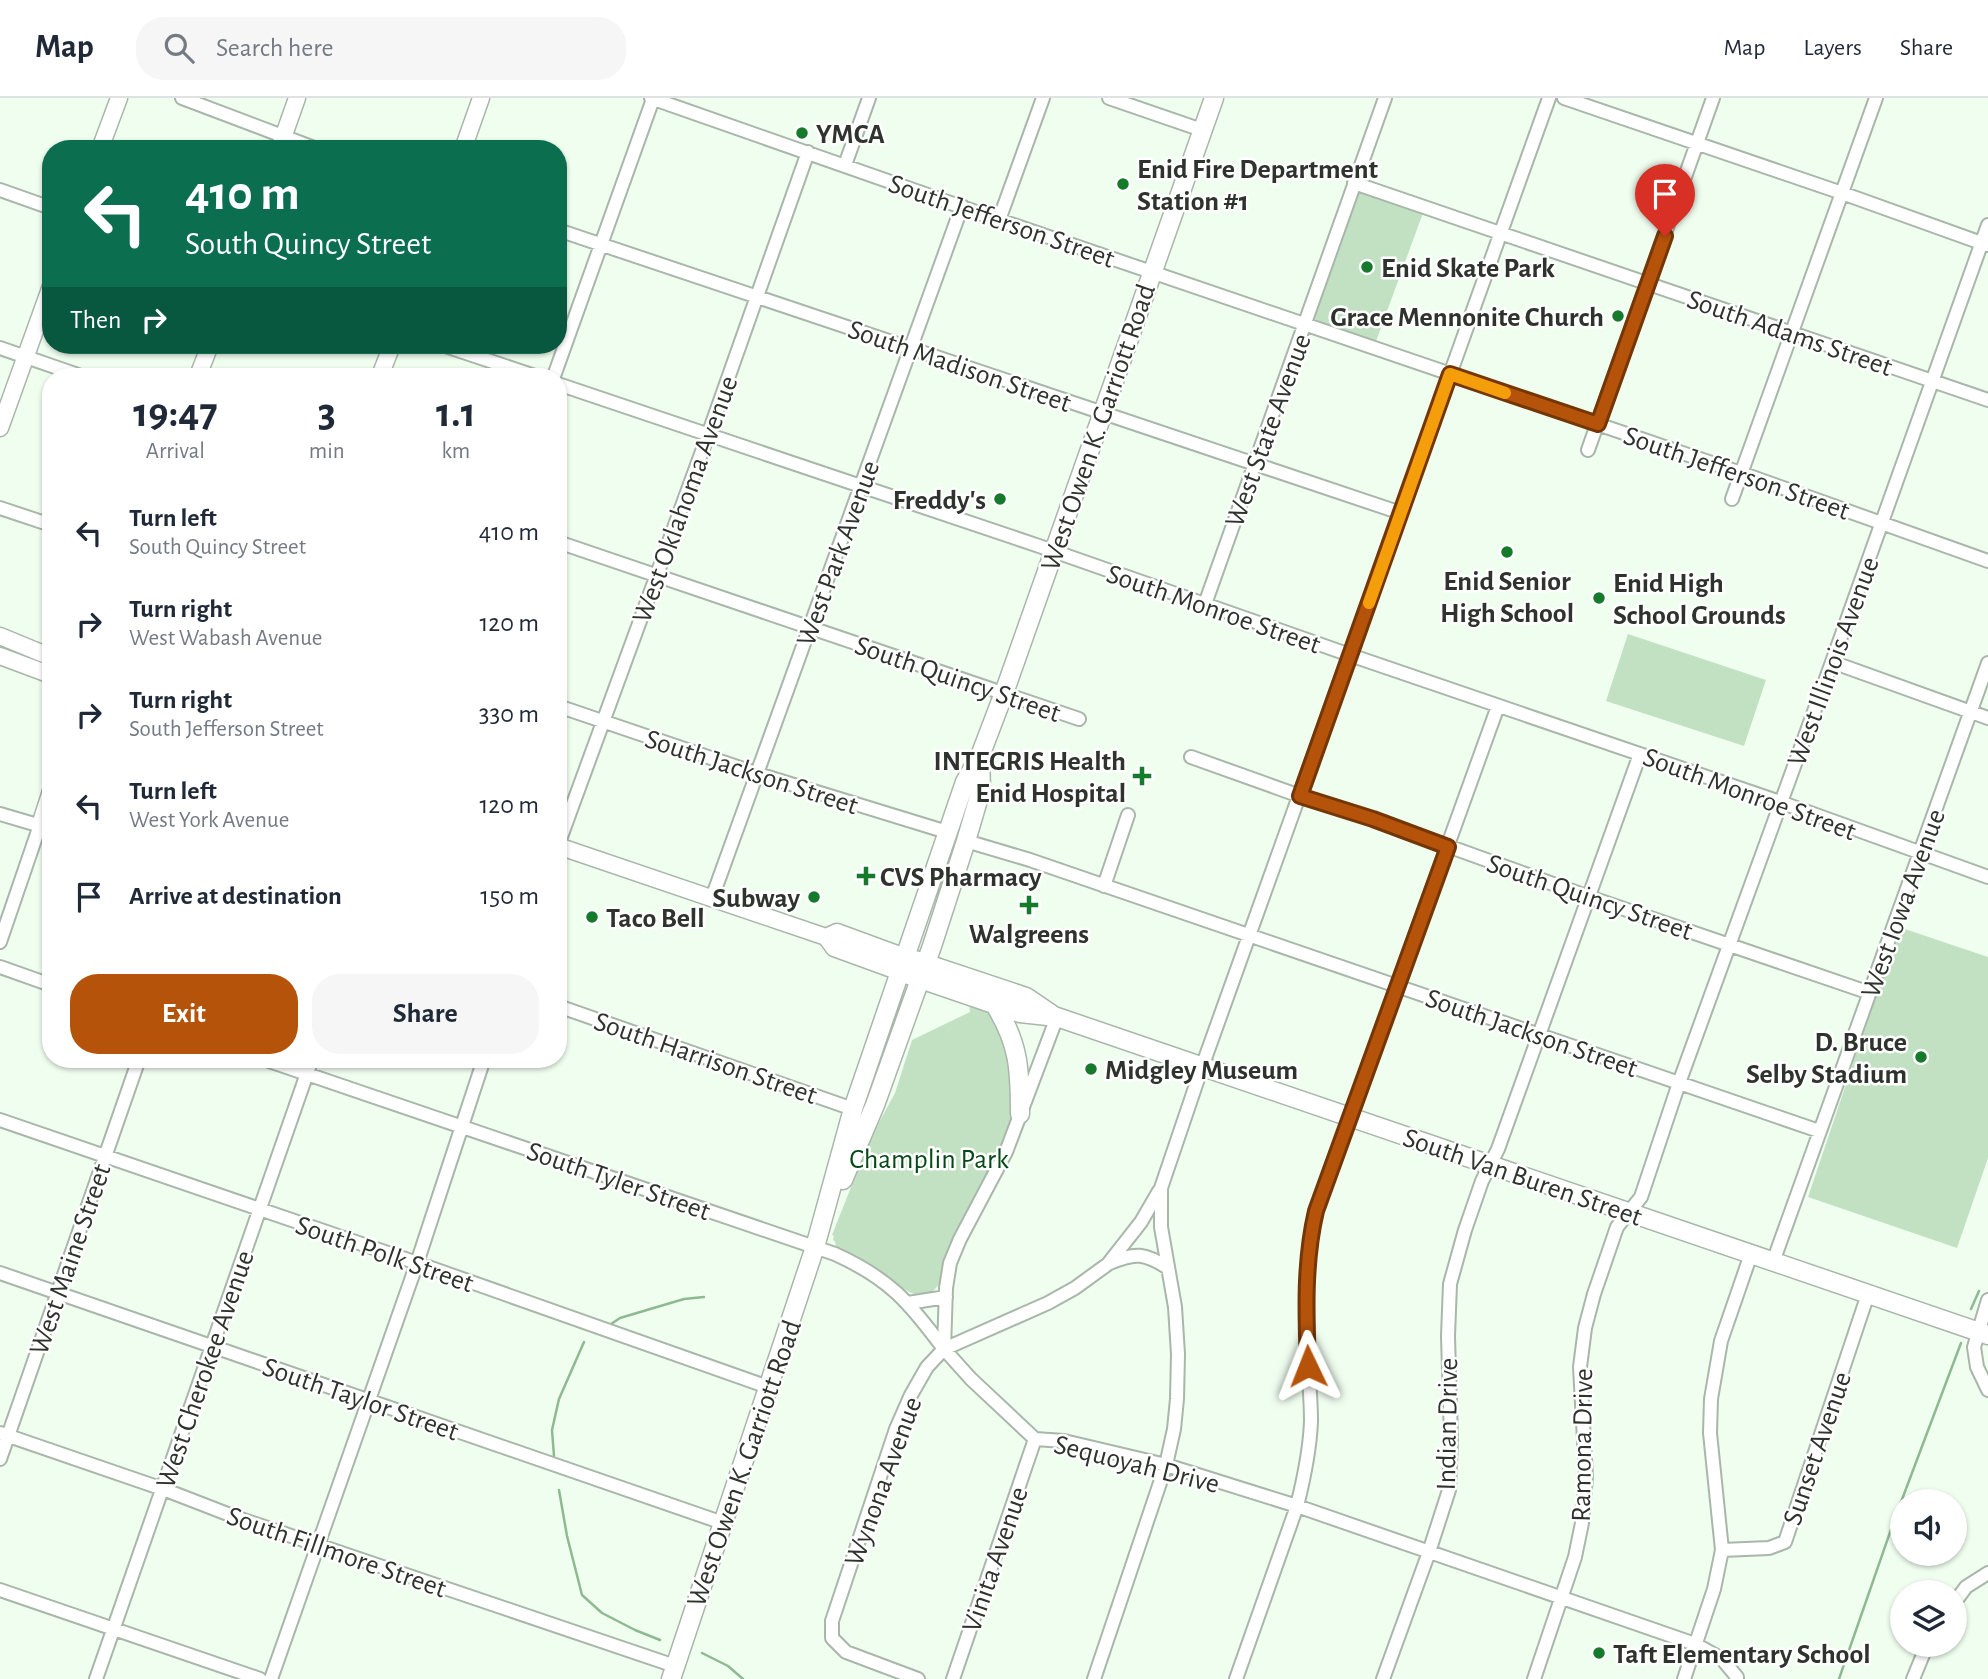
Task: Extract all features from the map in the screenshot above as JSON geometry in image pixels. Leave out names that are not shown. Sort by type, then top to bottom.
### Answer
[{"type":"highway","name":"West Owen K. Garriott Road","points":[[816,1247],[853,1109],[947,832],[965,782],[980,756],[1004,693],[1214,98]]},
{"type":"highway","name":"West Owen K. Garriott Road","points":[[673,1672],[816,1247],[875,1105],[923,971],[981,790],[980,756]]},
{"type":"highway","name":"South Van Buren Street","points":[[903,964],[1026,997],[1057,1017]]},
{"type":"highway","name":"South Van Buren Street","points":[[923,971],[995,1005],[1020,1013],[1057,1017],[1983,1333]]},
{"type":"highway","points":[[995,1005],[1006,1022],[1015,1046],[1020,1071],[1020,1114]]},
{"type":"main road","points":[[103,140],[119,98]]},
{"type":"main road","points":[[282,140],[298,98]]},
{"type":"main road","points":[[466,140],[481,98]]},
{"type":"main road","points":[[0,428],[42,310]]},
{"type":"main road","points":[[0,636],[42,653]]},
{"type":"main road","points":[[0,656],[42,672]]},
{"type":"main road","name":"South Van Buren Street","points":[[567,848],[826,937],[834,948],[903,964]]},
{"type":"street","points":[[182,98],[274,140]]},
{"type":"street","points":[[567,339],[652,98]]},
{"type":"street","name":"South Jefferson Street","points":[[652,98],[677,102],[999,220],[1741,473],[1988,561]]},
{"type":"street","points":[[845,164],[869,98]]},
{"type":"street","points":[[999,220],[1043,98]]},
{"type":"street","points":[[1109,98],[1202,130]]},
{"type":"street","name":"West State Avenue","points":[[1205,604],[1385,98]]},
{"type":"street","points":[[1094,1679],[1166,1465],[1174,1429],[1178,1354],[1175,1307],[1161,1227],[1161,1188],[1549,98]]},
{"type":"street","points":[[1564,98],[1985,245]]},
{"type":"street","points":[[1588,450],[1713,98]]},
{"type":"street","points":[[1732,499],[1875,98]]},
{"type":"street","name":"West Oklahoma Avenue","points":[[567,820],[808,152]]},
{"type":"street","name":"South Adams Street","points":[[1354,183],[1988,400]]},
{"type":"street","points":[[0,190],[42,205]]},
{"type":"street","name":"West Park Avenue","points":[[712,898],[962,206]]},
{"type":"street","name":"West Illinois Avenue","points":[[1629,1212],[1640,1197],[1881,523],[1985,245],[1988,225]]},
{"type":"street","name":"South Madison Street","points":[[567,233],[1401,513]]},
{"type":"street","points":[[0,348],[59,368]]},
{"type":"street","points":[[469,354],[511,368]]},
{"type":"street","name":"South Monroe Street","points":[[567,387],[1780,802],[1988,877]]},
{"type":"street","points":[[0,508],[42,522]]},
{"type":"street","name":"South Quincy Street","points":[[567,545],[1079,719]]},
{"type":"street","points":[[1832,662],[1988,718]]},
{"type":"street","name":"West Iowa Avenue","points":[[1773,1262],[1988,663]]},
{"type":"street","points":[[1236,1679],[1303,1482],[1311,1421],[1307,1265],[1310,1237],[1322,1191],[1498,706]]},
{"type":"street","name":"South Jackson Street","points":[[567,709],[758,774],[947,832]]},
{"type":"street","name":"Indian Drive","points":[[1383,1679],[1449,1490],[1451,1439],[1447,1336],[1450,1284],[1465,1230],[1498,1149],[1640,754]]},
{"type":"street","name":"South Quincy Street","points":[[1191,757],[1870,993]]},
{"type":"street","points":[[0,814],[42,826]]},
{"type":"street","points":[[1104,886],[1128,816]]},
{"type":"street","points":[[0,942],[42,835]]},
{"type":"street","name":"South Jackson Street","points":[[966,841],[1030,860],[1819,1131]]},
{"type":"street","points":[[0,967],[42,982]]},
{"type":"street","name":"South Harrison Street","points":[[567,1009],[853,1109]]},
{"type":"street","points":[[944,1349],[950,1263],[1006,1152],[1057,1017]]},
{"type":"street","name":"West Maine Street","points":[[0,1459],[4,1434],[58,1293],[136,1068]]},
{"type":"street","name":"South Tyler Street","points":[[289,1068],[816,1247],[859,1265],[884,1281],[908,1304],[944,1349]]},
{"type":"street","name":"West Cherokee Avenue","points":[[96,1679],[309,1068]]},
{"type":"street","points":[[271,1679],[417,1263],[481,1068]]},
{"type":"street","name":"South Polk Street","points":[[0,1120],[768,1387]]},
{"type":"street","name":"Wynona Avenue","points":[[915,1679],[846,1652],[832,1638],[832,1621],[896,1429],[911,1395],[927,1367],[944,1349],[1048,1303],[1076,1288],[1108,1264],[1141,1222],[1161,1188]]},
{"type":"street","name":"Ramona Drive","points":[[1534,1679],[1575,1557],[1582,1523],[1586,1477],[1580,1367],[1586,1328],[1594,1294],[1617,1227],[1629,1212]]},
{"type":"street","name":"Wynona Avenue","points":[[1108,1264],[1135,1254],[1147,1256],[1168,1268]]},
{"type":"street","points":[[1684,1679],[1714,1589],[1722,1550],[1710,1433],[1711,1399],[1721,1341],[1751,1254]]},
{"type":"street","name":"South Taylor Street","points":[[0,1273],[723,1523]]},
{"type":"street","name":"Sunset Avenue","points":[[1722,1550],[1769,1548],[1785,1542],[1868,1294]]},
{"type":"street","points":[[908,1304],[946,1297]]},
{"type":"street","points":[[1988,1300],[1983,1333],[1974,1347],[1974,1358],[1988,1390]]},
{"type":"street","name":"Sequoyah Drive","points":[[944,1349],[1035,1439],[1064,1441],[1166,1465],[1297,1506],[1695,1644],[1722,1659],[1737,1679]]},
{"type":"street","name":"South Fillmore Street","points":[[4,1434],[673,1672]]},
{"type":"street","name":"Vinita Avenue","points":[[953,1679],[1035,1439]]},
{"type":"street","points":[[1967,1586],[1988,1573]]},
{"type":"street","points":[[0,1590],[260,1679]]},
{"type":"street","points":[[1913,1679],[1922,1657]]},
{"type":"green space","name":"Enid Skate Park","points":[[1358,190],[1423,213],[1375,344],[1312,320]]},
{"type":"green space","points":[[1628,634],[1766,680],[1744,746],[1606,701]]},
{"type":"green space","name":"D. Bruce Selby Stadium","points":[[1899,927],[1988,957],[1988,1158],[1957,1248],[1808,1197]]},
{"type":"green space","name":"Champlin Park","points":[[969,1005],[996,1014],[1005,1031],[1015,1097],[1011,1121],[1001,1151],[941,1281],[930,1293],[914,1294],[878,1270],[840,1250],[835,1246],[832,1235],[871,1137],[895,1093],[912,1040],[970,1012]]},
{"type":"waterway","points":[[1971,1309],[1979,1291]]},
{"type":"waterway","points":[[611,1324],[620,1318],[684,1299],[704,1297]]},
{"type":"waterway","points":[[554,1456],[552,1430],[559,1399],[584,1342]]},
{"type":"waterway","points":[[1839,1679],[1895,1518],[1961,1343]]},
{"type":"waterway","points":[[559,1490],[582,1595],[602,1613],[660,1640]]},
{"type":"waterway","points":[[702,1653],[728,1666],[743,1679]]},
{"type":"slow traffic","points":[[1369,603],[1450,374],[1505,393]]},
{"type":"place","name":"YMCA","points":[[802,133]]},
{"type":"place","name":"Enid Fire Department Station #1","points":[[1123,184]]},
{"type":"place","name":"Enid Skate Park","points":[[1367,267]]},
{"type":"place","name":"Grace Mennonite Church","points":[[1618,316]]},
{"type":"place","name":"Freddy's","points":[[1000,499]]},
{"type":"place","name":"Enid Senior High School","points":[[1507,552]]},
{"type":"place","name":"Enid High School Grounds","points":[[1599,598]]},
{"type":"place","name":"INTEGRIS Health Enid Hospital","points":[[1142,776]]},
{"type":"place","name":"CVS Pharmacy","points":[[866,876]]},
{"type":"place","name":"Subway","points":[[814,897]]},
{"type":"place","name":"Walgreens","points":[[1029,905]]},
{"type":"place","name":"Taco Bell","points":[[592,917]]},
{"type":"place","name":"D. Bruce Selby Stadium","points":[[1921,1057]]},
{"type":"place","name":"Midgley Museum","points":[[1091,1069]]},
{"type":"place","name":"Taft Elementary School","points":[[1599,1653]]},
{"type":"route","points":[[1308,1366],[1307,1265],[1316,1211],[1448,847],[1300,796],[1450,374],[1598,424],[1665,236]]}]
